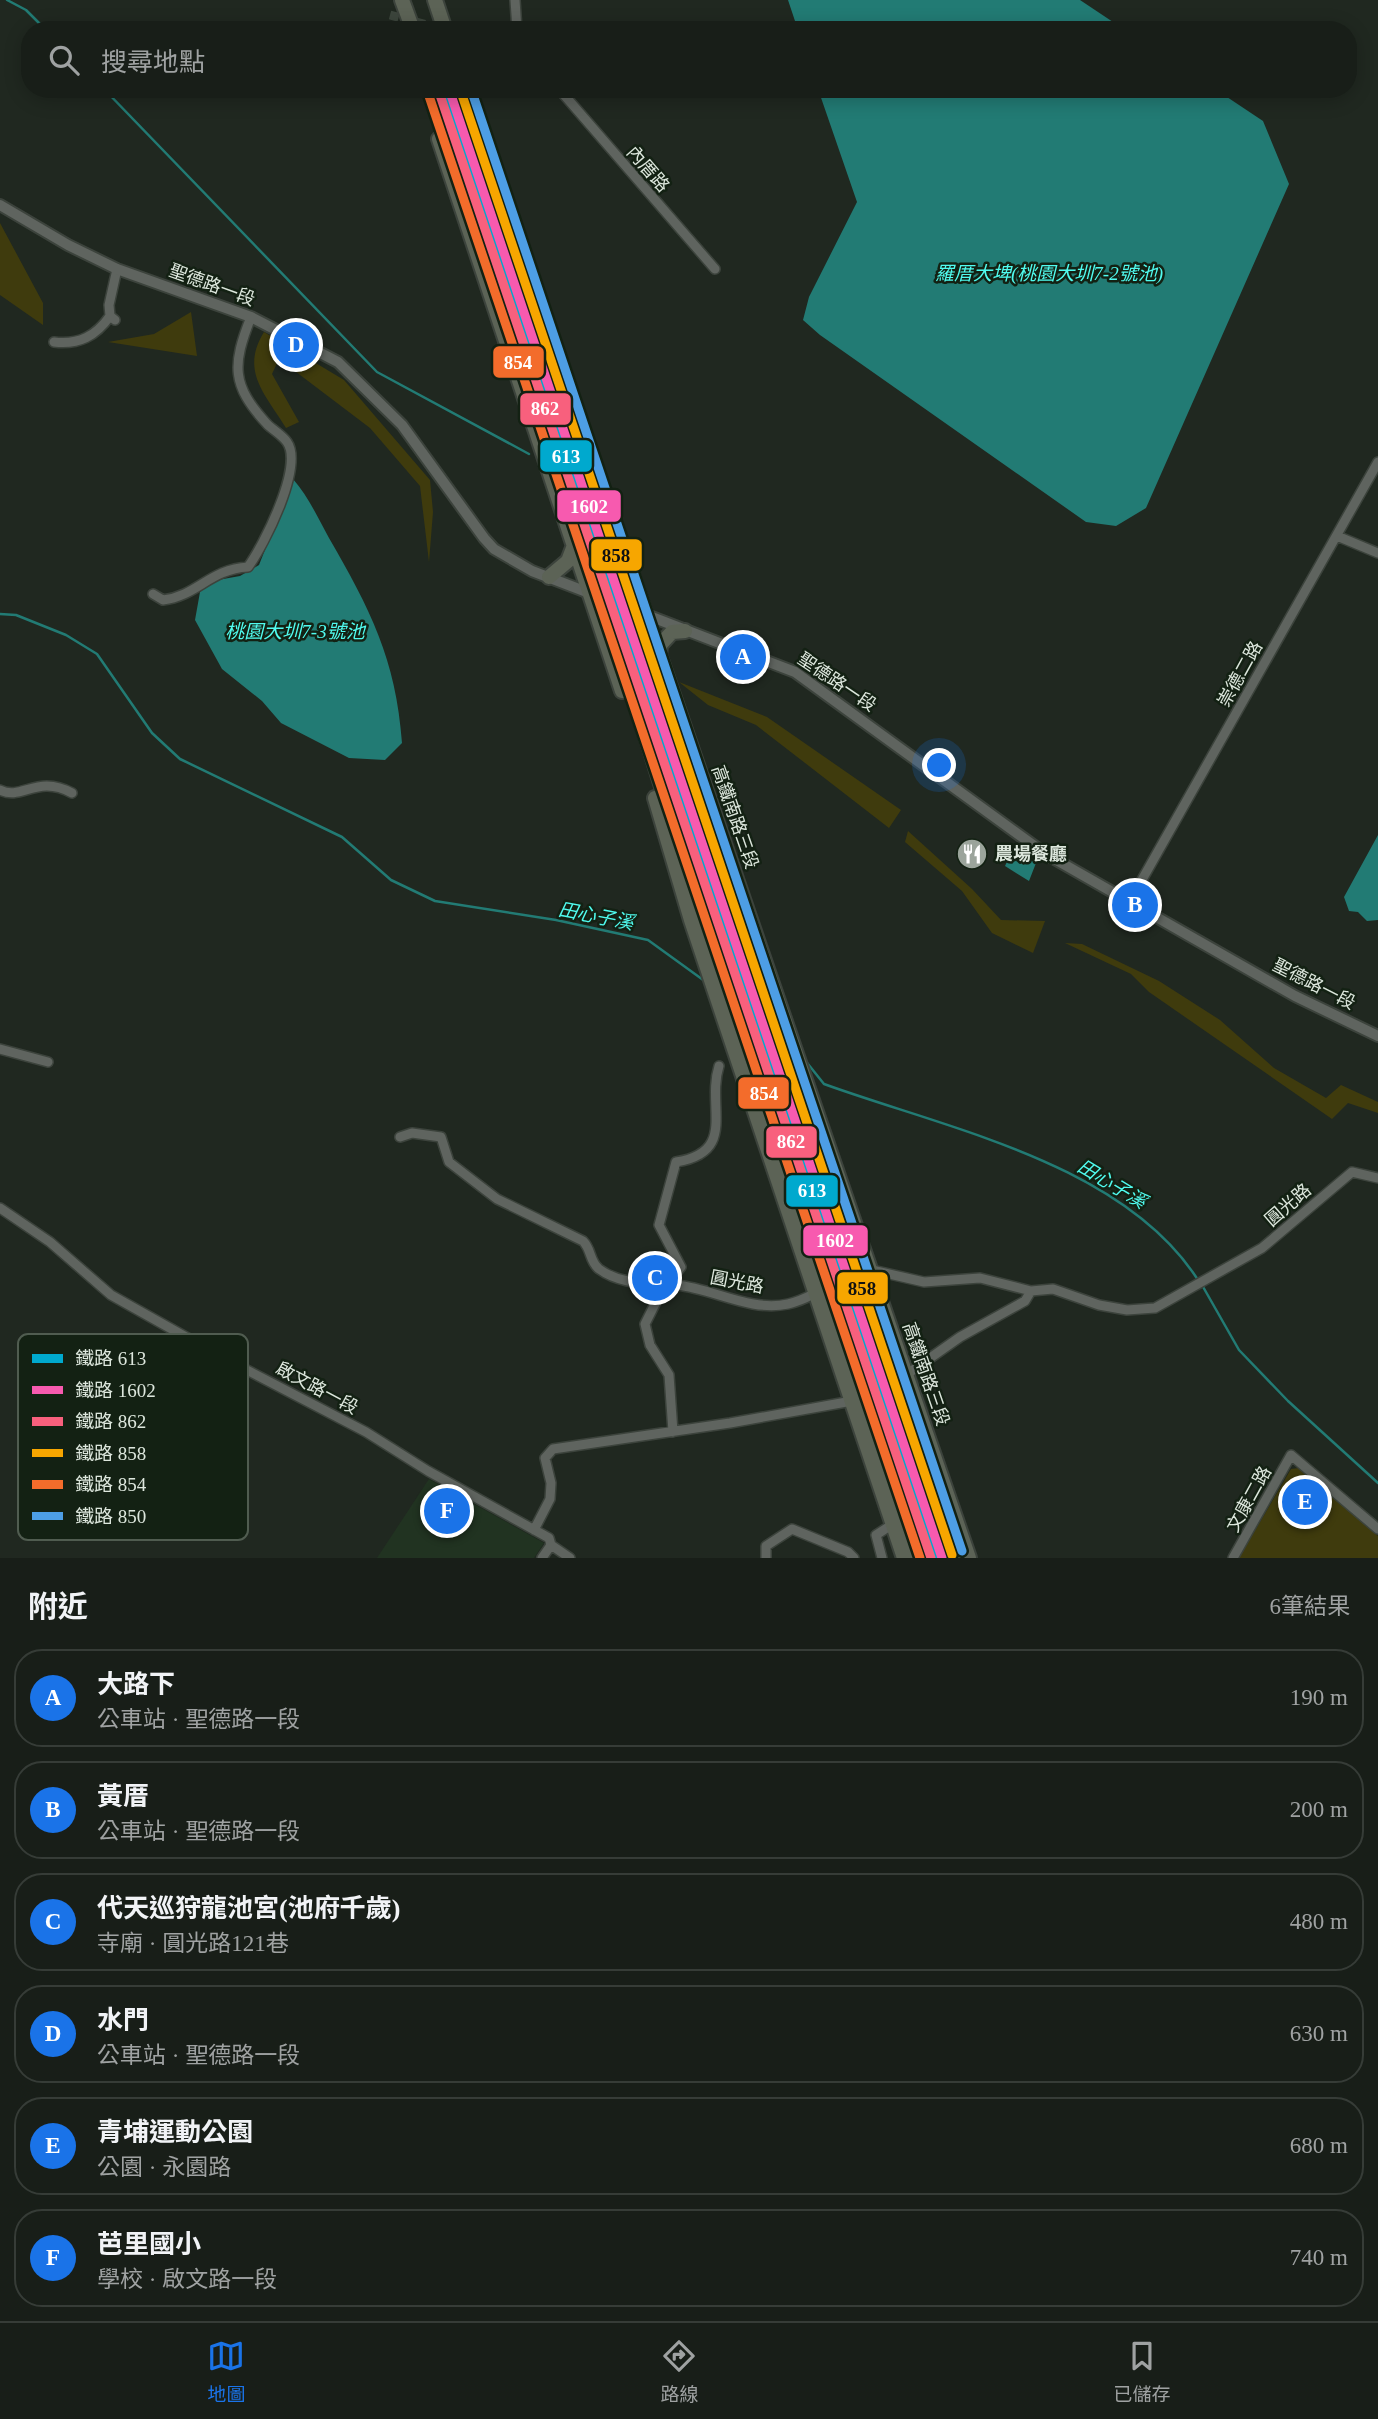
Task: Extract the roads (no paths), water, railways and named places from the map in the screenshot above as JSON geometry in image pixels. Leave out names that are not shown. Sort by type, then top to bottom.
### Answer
[{"type":"main road","points":[[393,0],[400,21]]},
{"type":"main road","points":[[402,0],[409,21]]},
{"type":"main road","points":[[426,0],[432,21]]},
{"type":"main road","points":[[435,0],[442,21]]},
{"type":"main road","points":[[426,98],[573,548],[616,640],[696,917]]},
{"type":"main road","points":[[436,98],[593,571],[597,596],[647,769],[820,1290],[890,1481],[915,1558]]},
{"type":"main road","name":"高鐵南路三段","points":[[458,98],[533,325],[614,555],[659,658],[734,870],[755,945]]},
{"type":"main road","name":"高鐵南路三段","points":[[468,98],[638,613],[639,629],[755,945],[817,1125],[957,1558]]},
{"type":"main road","points":[[529,277],[533,325]]},
{"type":"main road","points":[[549,577],[568,561],[573,548]]},
{"type":"main road","points":[[593,571],[602,575],[609,571],[614,555]]},
{"type":"main road","points":[[616,640],[628,631],[639,629]]},
{"type":"main road","points":[[659,658],[660,645],[672,632],[685,631]]},
{"type":"main road","name":"高鐵南路三段","points":[[864,1268],[906,1375],[969,1558]]},
{"type":"main road","points":[[820,1290],[852,1401],[904,1558]]},
{"type":"main road","points":[[931,1449],[939,1504]]},
{"type":"main road","points":[[890,1481],[893,1524]]},
{"type":"street","points":[[515,0],[516,21]]},
{"type":"street","name":"內厝路","points":[[567,98],[715,269]]},
{"type":"street","name":"聖德路一段","points":[[0,205],[68,245],[117,269],[251,317],[338,362],[402,425],[494,549],[520,565],[549,577],[795,672],[1044,853],[1295,996],[1378,1036]]},
{"type":"street","points":[[54,342],[73,343],[86,338],[112,318],[109,305],[117,269]]},
{"type":"street","points":[[153,594],[163,600],[183,598],[205,580],[233,568],[248,567],[286,491],[292,460],[288,443],[247,401],[239,387],[238,350],[251,317]]},
{"type":"street","name":"崇德二路","points":[[1130,901],[1378,462]]},
{"type":"street","points":[[1337,536],[1378,553]]},
{"type":"street","points":[[0,790],[14,794],[35,785],[49,785],[72,793]]},
{"type":"street","points":[[0,1049],[48,1062]]},
{"type":"street","points":[[673,1432],[669,1375],[650,1345],[645,1324],[681,1268],[659,1225],[676,1162],[695,1159],[711,1144],[718,1122],[719,1066]]},
{"type":"street","name":"圓光路","points":[[400,1137],[412,1133],[441,1137],[449,1162],[510,1208],[583,1241],[591,1260],[599,1269],[625,1281],[676,1285],[761,1305],[787,1304],[864,1268]]},
{"type":"street","name":"圓光路","points":[[1031,1291],[1053,1289],[1099,1305],[1127,1310],[1155,1308],[1220,1274],[1262,1248],[1352,1172],[1378,1178]]},
{"type":"street","name":"啟文路一段","points":[[0,1208],[50,1242],[111,1295],[179,1334]]},
{"type":"street","points":[[864,1268],[924,1282],[980,1278],[1031,1291],[1024,1301],[960,1337],[906,1375]]},
{"type":"street","name":"啟文路一段","points":[[248,1371],[366,1432],[428,1471],[549,1538],[551,1545],[570,1558]]},
{"type":"street","points":[[534,1530],[550,1499],[551,1483],[544,1462],[549,1451],[561,1446],[673,1432],[852,1401]]},
{"type":"street","name":"文康二路","points":[[1233,1558],[1292,1455],[1378,1529]]},
{"type":"street","points":[[882,1558],[876,1535],[893,1524]]},
{"type":"street","points":[[766,1558],[766,1546],[792,1529],[848,1552],[854,1558]]},
{"type":"street","points":[[542,1558],[551,1545]]},
{"type":"water","points":[[788,0],[1080,0],[1112,21],[795,21]]},
{"type":"water","name":"羅厝大埤(桃園大圳7-2號池)","points":[[821,98],[1228,98],[1263,121],[1289,184],[1146,508],[1116,526],[1086,522],[820,335],[803,320],[809,297],[857,202]]},
{"type":"water","name":"桃園大圳7-3號池","points":[[293,479],[312,507],[357,588],[387,660],[399,713],[402,743],[385,760],[349,758],[281,723],[262,701],[222,669],[195,620],[200,592],[212,581],[240,576],[259,565]]},
{"type":"water","points":[[1378,835],[1378,920],[1367,921],[1358,912],[1349,911],[1344,897]]},
{"type":"water","points":[[1013,849],[1036,863],[1029,881],[1005,866]]},
{"type":"waterway","points":[[7,0],[26,10],[37,21]]},
{"type":"waterway","points":[[113,98],[377,372],[529,454]]},
{"type":"waterway","name":"田心子溪","points":[[0,614],[16,615],[66,635],[97,654],[152,733],[180,759],[342,837],[391,880],[435,901],[556,920],[648,940],[706,982]]},
{"type":"waterway","name":"田心子溪","points":[[738,1004],[770,1025]]},
{"type":"waterway","name":"田心子溪","points":[[804,1059],[824,1084],[977,1135],[1079,1178],[1125,1206],[1165,1240],[1198,1280]]},
{"type":"waterway","name":"田心子溪","points":[[1202,1285],[1239,1350],[1288,1401],[1378,1483]]},
{"type":"tunnel","points":[[390,15],[412,21]]},
{"type":"rail line","name":"854","points":[[430,98],[920,1558]]},
{"type":"rail line","name":"862","points":[[441,98],[931,1558]]},
{"type":"rail line","name":"613","points":[[446,98],[935,1558]]},
{"type":"rail line","name":"1602","points":[[452,98],[942,1558]]},
{"type":"rail line","name":"858","points":[[463,98],[952,1555]]},
{"type":"rail line","name":"850","points":[[474,98],[962,1551]]},
{"type":"place","name":"水門","points":[[296,345]]},
{"type":"place","name":"大路下","points":[[743,657]]},
{"type":"place","name":"農場餐廳","points":[[972,854]]},
{"type":"place","name":"黃厝","points":[[1135,905]]},
{"type":"place","name":"代天巡狩龍池宮(池府千歲)","points":[[655,1278]]},
{"type":"place","name":"青埔運動公園","points":[[1305,1502]]},
{"type":"place","name":"芭里國小","points":[[447,1511]]}]
